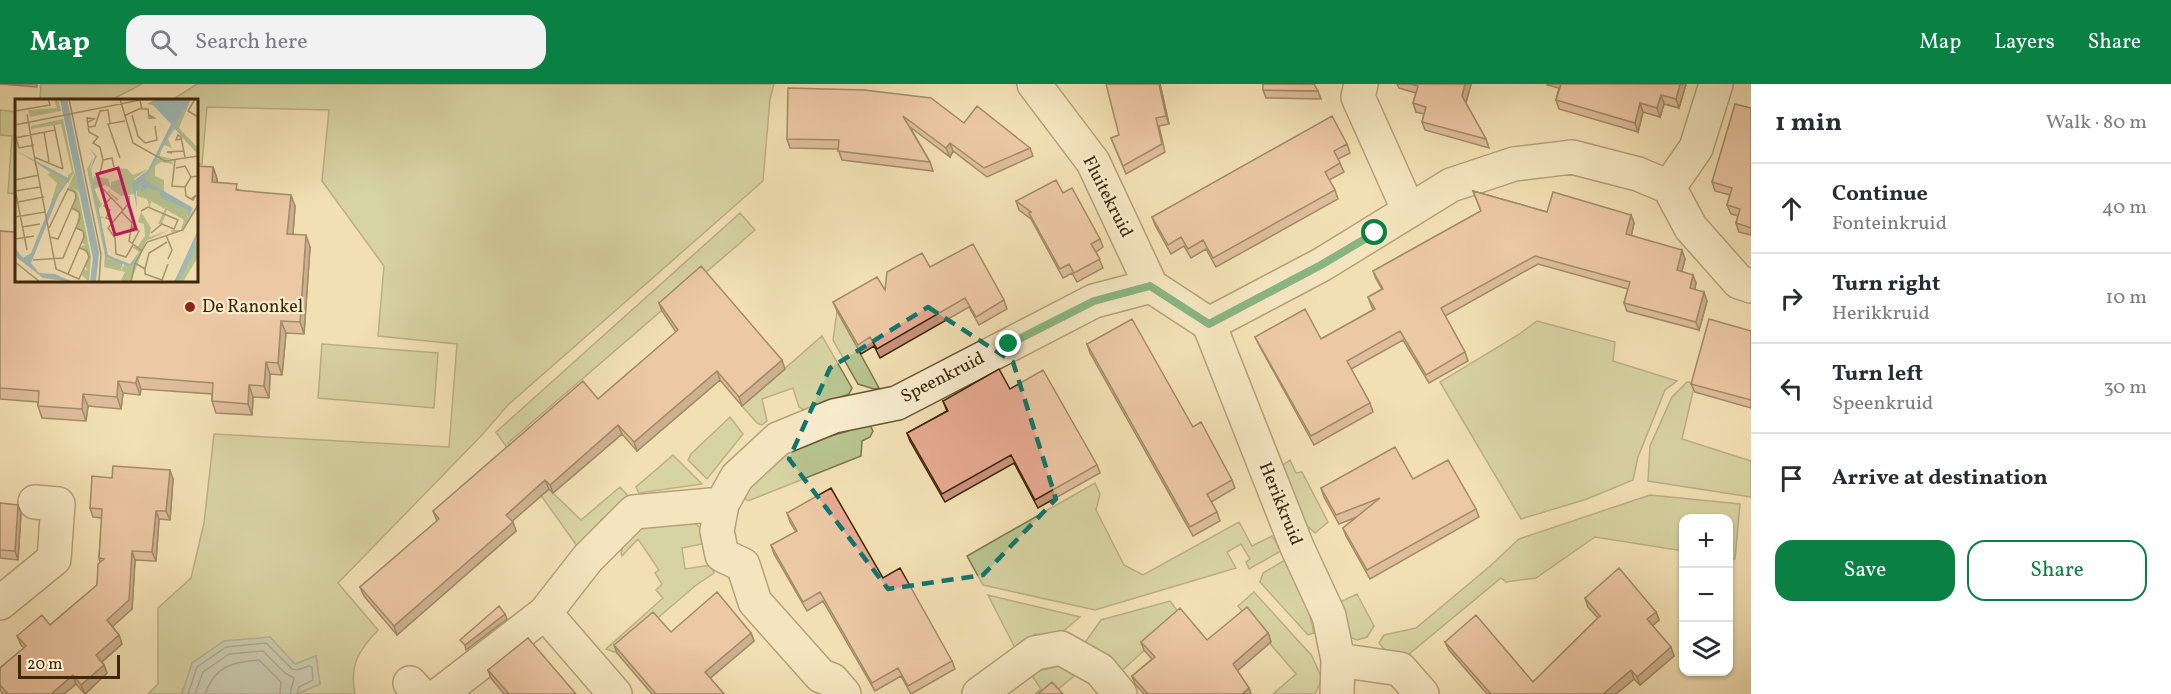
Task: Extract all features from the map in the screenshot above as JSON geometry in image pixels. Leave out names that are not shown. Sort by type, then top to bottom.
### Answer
[{"type":"street","name":"Fluitekruid","points":[[1034,84],[1093,162],[1150,286]]},
{"type":"street","points":[[1361,84],[1358,97],[1409,212]]},
{"type":"street","points":[[1670,187],[1696,148],[1716,84]]},
{"type":"street","points":[[1150,286],[1209,324],[1321,265],[1451,185],[1514,164],[1572,157],[1638,174],[1670,187],[1691,228],[1739,282],[1751,286]]},
{"type":"street","name":"Speenkruid","points":[[844,694],[832,680],[821,676],[755,602],[743,565],[722,555],[717,531],[722,504],[737,477],[778,439],[834,416],[897,403],[1094,301],[1150,286]]},
{"type":"street","name":"Herikkruid","points":[[1209,324],[1297,547],[1329,616],[1338,660]]},
{"type":"street","points":[[0,603],[54,559],[58,504],[34,502]]},
{"type":"street","points":[[440,694],[545,613],[588,558],[634,512],[722,504]]},
{"type":"street","points":[[545,613],[615,694]]},
{"type":"street","points":[[979,694],[1035,653],[1061,648],[1100,670],[1120,694]]},
{"type":"street","points":[[1337,694],[1338,660],[1400,669],[1422,694]]},
{"type":"highlighted area","points":[[928,307],[1013,362],[1056,499],[983,575],[888,589],[789,459],[830,368]]},
{"type":"green space","points":[[41,84],[142,84],[113,99],[40,99]]},
{"type":"green space","points":[[197,84],[774,84],[770,99],[763,181],[508,405],[481,436],[338,583],[378,630],[357,659],[353,675],[355,694],[297,694],[320,684],[316,656],[295,664],[182,689],[182,694],[148,694],[158,684],[158,608],[191,578],[204,523],[214,434],[449,447],[457,344],[378,336],[384,266],[322,181],[329,110],[207,107],[202,164],[198,164],[198,99],[174,99]]},
{"type":"green space","points":[[0,110],[15,112],[15,194],[8,193],[12,136],[0,135]]},
{"type":"green space","points":[[740,213],[755,230],[508,443],[581,520],[620,487],[629,497],[601,520],[590,543],[577,546],[496,432]]},
{"type":"green space","points":[[837,311],[879,388],[874,389],[858,384],[833,340]]},
{"type":"green space","points":[[1537,321],[1615,342],[1613,361],[1677,381],[1665,390],[1638,457],[1633,480],[1587,499],[1521,519],[1440,382]]},
{"type":"green space","points":[[822,336],[852,388],[849,394],[807,412],[799,407],[793,388],[762,399],[767,421],[762,425],[757,423],[742,406]]},
{"type":"green space","points":[[322,344],[438,353],[434,408],[318,398]]},
{"type":"green space","points":[[1687,382],[1695,383],[1682,439],[1751,461],[1751,497],[1648,481],[1650,446],[1672,397]]},
{"type":"green space","points":[[730,417],[743,434],[707,479],[688,460],[691,454]]},
{"type":"green space","points":[[865,423],[873,431],[870,437],[862,441],[861,456],[748,501],[742,496],[767,465],[802,444],[848,431],[850,427]]},
{"type":"green space","points":[[673,455],[702,484],[639,493],[636,487]]},
{"type":"green space","points":[[1290,460],[1296,473],[1302,472],[1328,522],[1315,533],[1302,521],[1277,469]]},
{"type":"green space","points":[[1095,483],[1100,494],[1096,510],[1124,565],[1143,575],[1239,522],[1252,546],[1272,536],[1281,551],[1249,569],[1246,562],[1250,559],[1241,544],[1227,552],[1236,568],[1095,610],[983,585],[967,556]]},
{"type":"green space","points":[[1650,495],[1740,504],[1735,559],[1733,559],[1733,514],[1679,514],[1679,550],[1595,537],[1536,578],[1506,582],[1501,578],[1403,659],[1384,649],[1379,643],[1384,635],[1416,628],[1519,539]]},
{"type":"green space","points":[[692,521],[704,531],[707,543],[682,548],[685,569],[711,565],[714,573],[695,586],[617,653],[606,649],[663,598],[656,590],[662,584],[655,573],[659,570],[638,539],[622,556],[621,552],[628,536],[641,525]]},
{"type":"green space","points":[[1285,560],[1306,600],[1314,633],[1308,635],[1260,582],[1263,573]]},
{"type":"green space","points":[[1254,592],[1312,656],[1322,679],[1315,694],[1273,694],[1296,674],[1238,606]]},
{"type":"green space","points":[[1357,594],[1374,626],[1367,637],[1357,640],[1347,636],[1336,604]]},
{"type":"green space","points":[[988,595],[1080,617],[1055,635],[1035,634],[1015,648]]},
{"type":"green space","points":[[1170,601],[1182,617],[1120,672],[1081,648],[1101,620]]},
{"type":"green space","points":[[1059,666],[1074,676],[1052,694],[1035,694],[1041,689],[1030,673]]},
{"type":"water","points":[[270,637],[295,664],[316,656],[320,684],[297,694],[182,694],[192,663],[224,641]]},
{"type":"building","points":[[1106,84],[1159,84],[1166,116],[1156,118],[1162,144],[1123,166],[1111,138],[1119,135]]},
{"type":"building","points":[[1263,84],[1314,84],[1318,91],[1263,90]]},
{"type":"building","points":[[1410,84],[1465,84],[1462,96],[1486,139],[1422,122],[1426,107],[1413,103],[1418,86]]},
{"type":"building","points":[[1561,84],[1680,84],[1676,99],[1661,95],[1657,108],[1640,103],[1635,123],[1556,100]]},
{"type":"building","points":[[788,88],[864,90],[931,98],[964,123],[977,106],[1030,148],[984,168],[950,143],[946,148],[903,116],[930,162],[838,151],[839,140],[787,139]]},
{"type":"building","points":[[1735,104],[1751,108],[1751,228],[1736,223],[1740,209],[1727,205],[1732,188],[1712,182]]},
{"type":"building","points":[[1332,116],[1347,144],[1334,151],[1340,163],[1325,172],[1335,190],[1213,258],[1203,240],[1188,249],[1181,237],[1168,245],[1152,217]]},
{"type":"building","points":[[198,166],[213,167],[212,182],[237,184],[236,190],[291,195],[287,234],[306,235],[300,322],[281,321],[278,363],[266,362],[264,386],[249,385],[248,404],[212,401],[213,383],[137,377],[136,383],[118,381],[117,397],[83,394],[82,409],[38,406],[39,391],[0,388],[0,231],[15,232],[15,282],[198,282]]},
{"type":"building","points":[[1056,180],[1063,193],[1072,188],[1100,239],[1091,244],[1100,259],[1074,273],[1069,264],[1060,269],[1029,213],[1031,212],[1016,201]]},
{"type":"building","points":[[1473,191],[1547,212],[1553,192],[1631,215],[1626,234],[1682,250],[1677,270],[1693,275],[1690,288],[1704,292],[1696,322],[1624,303],[1630,282],[1535,256],[1441,308],[1465,352],[1426,375],[1400,331],[1347,361],[1370,403],[1311,436],[1255,337],[1305,309],[1321,339],[1375,309],[1368,297],[1383,289],[1373,271],[1481,211]]},
{"type":"building","points":[[973,244],[1004,300],[976,317],[965,298],[877,349],[870,337],[858,345],[833,302],[877,277],[885,290],[887,272],[922,253],[930,267]]},
{"type":"building","points":[[701,266],[782,360],[739,397],[717,371],[634,442],[618,425],[550,485],[545,480],[506,515],[513,522],[394,626],[360,587],[439,519],[433,511],[583,381],[598,399],[678,330],[659,303]]},
{"type":"building","points":[[1132,319],[1193,427],[1201,422],[1232,480],[1207,494],[1217,512],[1190,527],[1087,344]]},
{"type":"building","points":[[1709,319],[1751,331],[1751,400],[1691,384]]},
{"type":"building","points":[[999,369],[1010,389],[1043,370],[1097,465],[1035,500],[1011,455],[942,494],[907,433],[948,411],[943,401]]},
{"type":"building","points":[[1395,447],[1413,479],[1448,460],[1476,509],[1367,570],[1343,528],[1380,498],[1336,515],[1321,488]]},
{"type":"building","points":[[113,466],[170,470],[166,511],[156,511],[152,552],[132,551],[129,600],[107,620],[119,635],[96,655],[104,665],[81,685],[73,675],[51,694],[8,694],[0,685],[0,668],[26,646],[17,636],[42,615],[50,625],[97,585],[98,564],[104,559],[99,558],[102,509],[90,508],[92,476],[112,478]]},
{"type":"building","points":[[831,488],[883,578],[900,568],[952,661],[908,686],[898,668],[872,683],[820,592],[803,602],[771,545],[797,531],[787,513]]},
{"type":"building","points":[[0,503],[18,505],[15,551],[0,550]]},
{"type":"building","points":[[1619,568],[1656,612],[1647,619],[1671,647],[1637,677],[1631,670],[1603,694],[1491,694],[1445,642],[1476,615],[1533,682],[1600,616],[1585,598]]},
{"type":"building","points":[[717,592],[751,633],[705,672],[724,694],[656,694],[614,645],[653,612],[671,632]]},
{"type":"building","points":[[499,606],[505,614],[465,645],[460,640]]},
{"type":"building","points":[[1247,607],[1268,633],[1233,664],[1249,688],[1242,694],[1148,694],[1132,676],[1155,657],[1141,642],[1180,608],[1207,640]]},
{"type":"building","points":[[528,638],[576,694],[509,694],[488,670]]},
{"type":"building","points":[[1052,682],[1063,694],[1038,694]]},
{"type":"place","name":"De Ranonkel","points":[[190,307]]},
{"type":"route","points":[[1009,344],[1094,301],[1150,286],[1209,324],[1321,265],[1375,233]]}]
